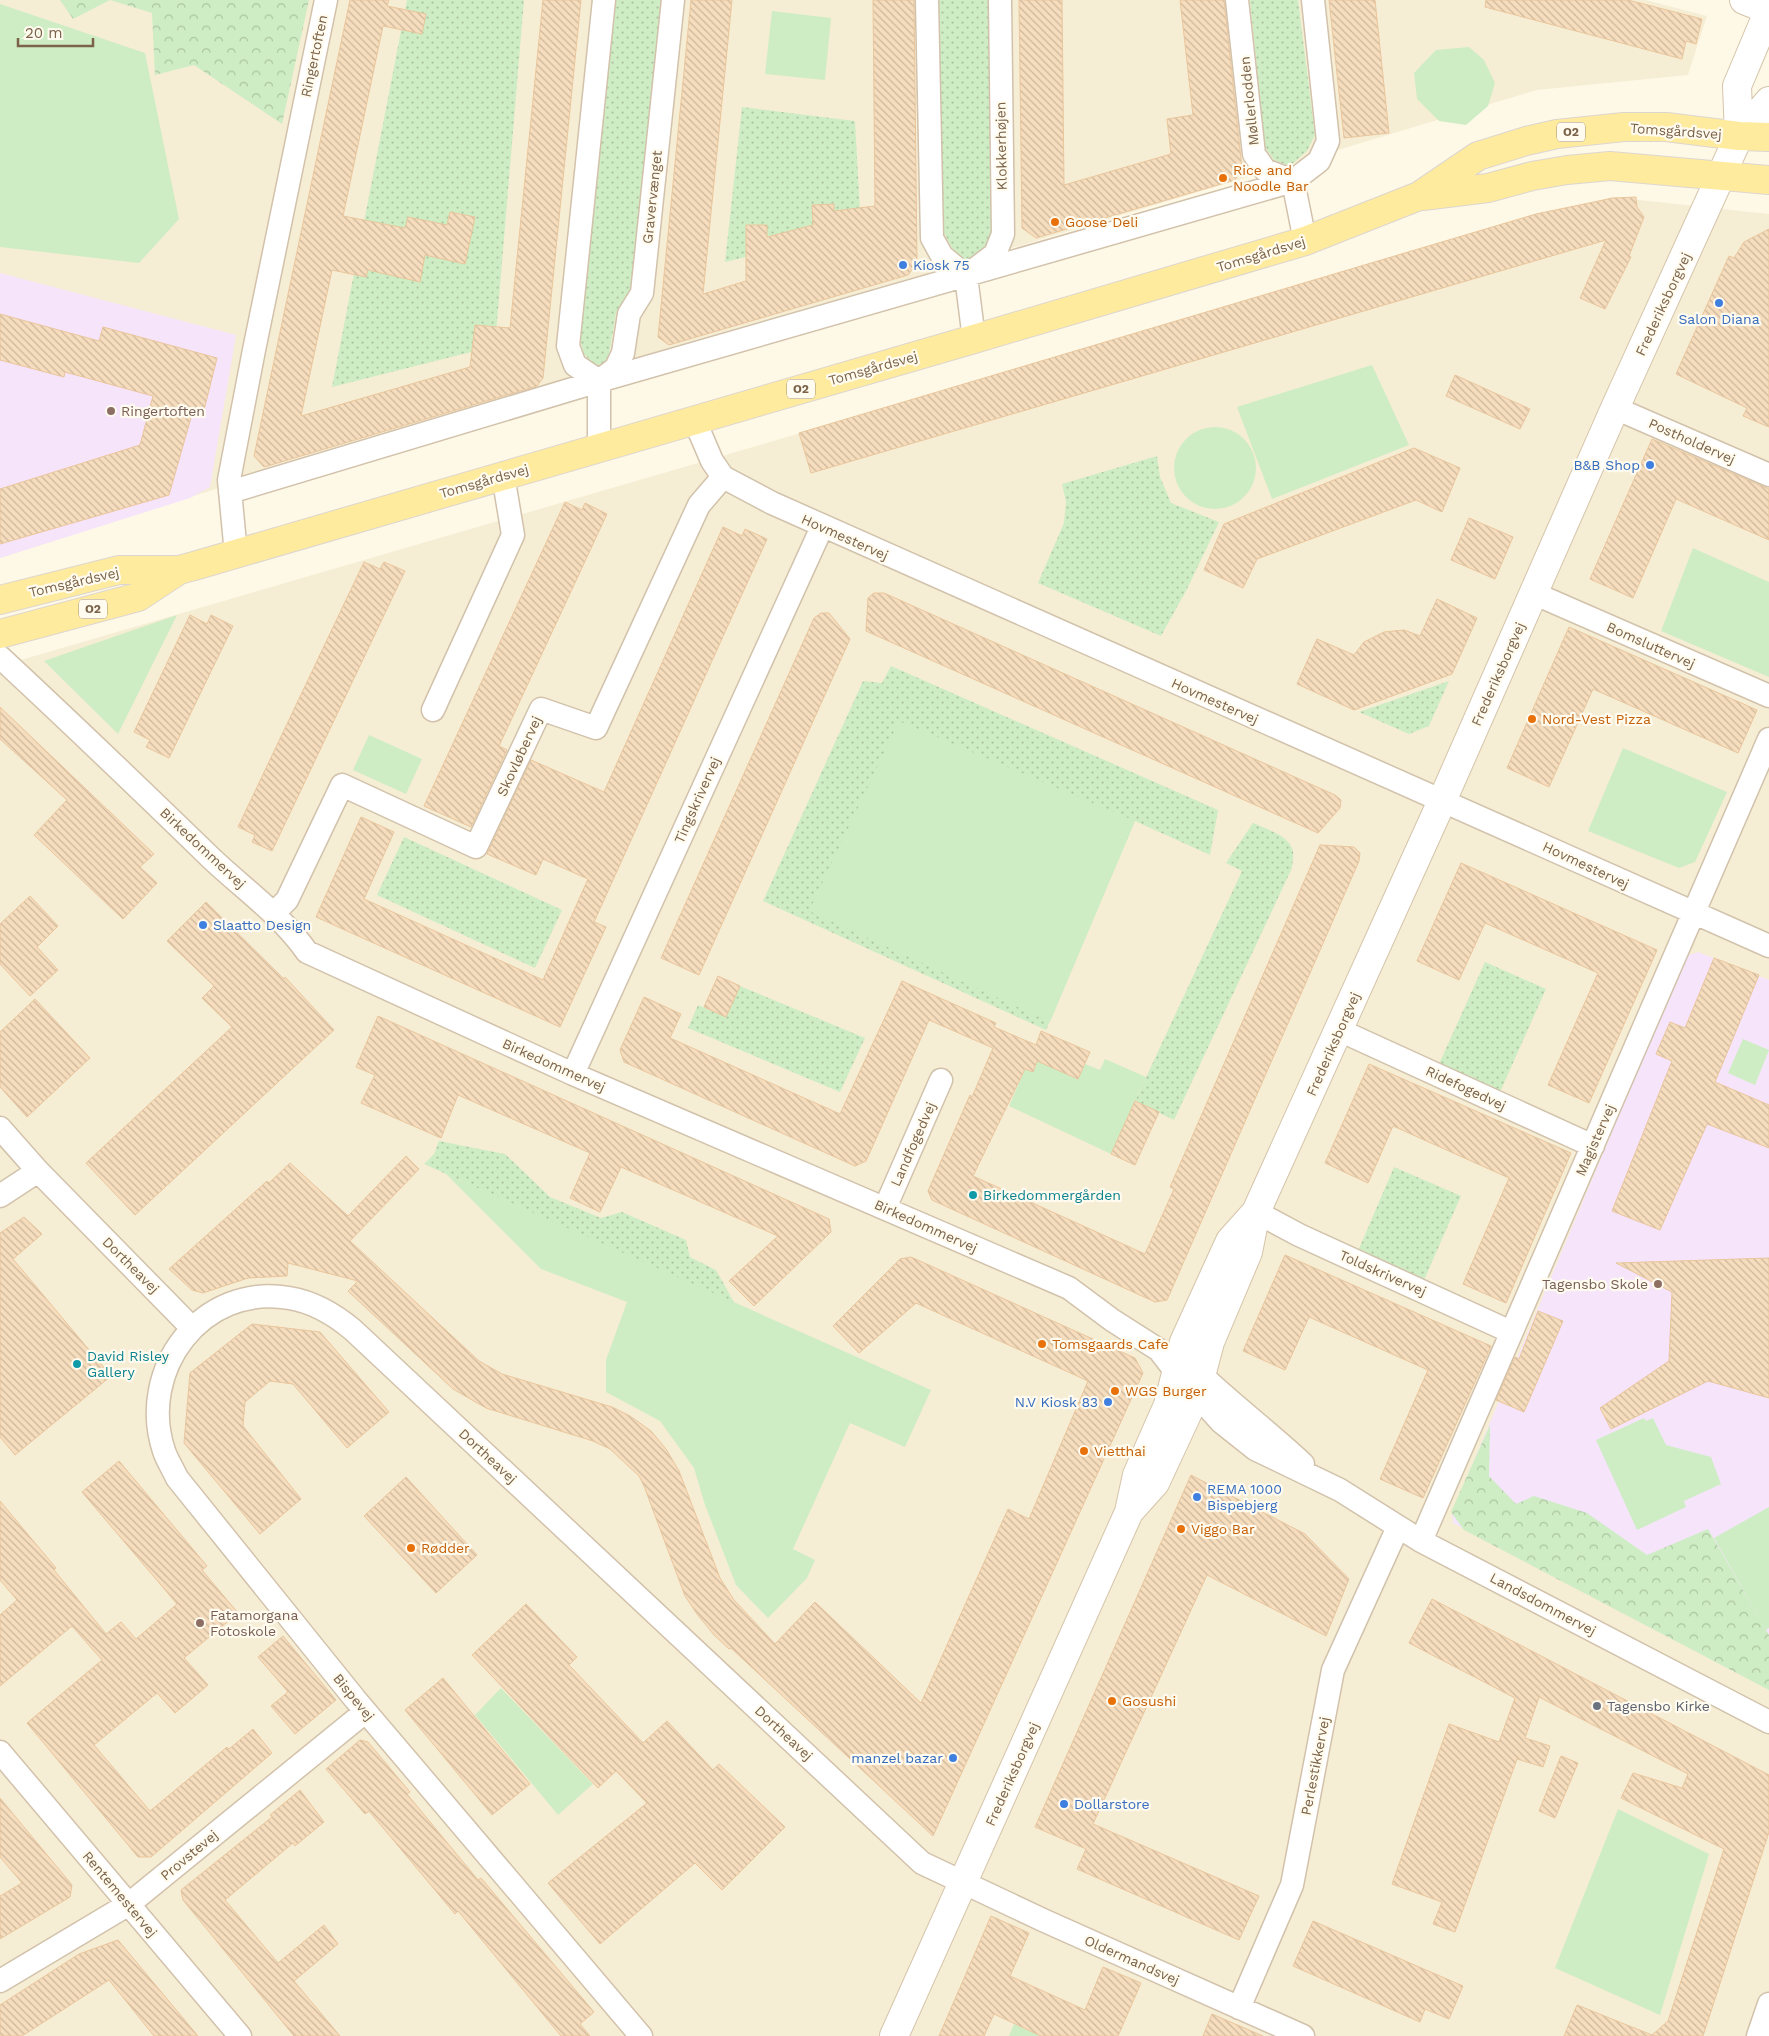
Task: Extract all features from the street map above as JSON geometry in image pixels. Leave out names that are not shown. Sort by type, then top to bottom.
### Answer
[{"type":"main road","name":"Tomsgårdsvej","points":[[0,600],[119,570],[179,570],[1305,241],[1419,196],[1478,156],[1526,141],[1557,134],[1624,127],[1666,127],[1739,136]]},
{"type":"main road","name":"O2","points":[[1739,136],[1769,137]]},
{"type":"main road","name":"Tomsgårdsvej","points":[[1419,196],[1488,188],[1532,176],[1567,170],[1610,166],[1721,176]]},
{"type":"main road","name":"O2","points":[[1721,176],[1769,180]]},
{"type":"main road","name":"Tomsgårdsvej","points":[[0,634],[138,597],[179,570]]},
{"type":"street","name":"Ringertoften","points":[[236,554],[229,480],[326,0]]},
{"type":"street","points":[[599,381],[575,365],[568,346],[604,0]]},
{"type":"street","name":"Gravervænget","points":[[599,381],[616,368],[623,353],[629,314],[642,293],[673,0]]},
{"type":"street","points":[[927,0],[932,238],[942,256],[966,276],[974,339]]},
{"type":"street","name":"Klokkerhøjen","points":[[966,276],[995,254],[1002,234],[1000,0]]},
{"type":"street","name":"Møllerlodden","points":[[1238,0],[1254,154],[1265,170],[1293,181]]},
{"type":"street","points":[[230,492],[599,381],[1293,181],[1319,161],[1328,141],[1313,0]]},
{"type":"street","points":[[1744,0],[1769,10]]},
{"type":"street","name":"Frederiksborgvej","points":[[1739,136],[1737,86],[1769,10]]},
{"type":"street","name":"Frederiksborgvej","points":[[894,2036],[1129,1512],[1137,1475],[1168,1405],[1191,1381],[1184,1342],[1230,1241],[1256,1212],[1442,801],[1615,408],[1739,136],[1769,101]]},
{"type":"street","points":[[1293,181],[1305,241]]},
{"type":"street","points":[[599,381],[600,448]]},
{"type":"street","name":"Postholdervej","points":[[1615,408],[1769,475]]},
{"type":"street","name":"Hovmestervej","points":[[694,419],[712,461],[723,477],[772,504],[1769,946]]},
{"type":"street","points":[[433,710],[513,535],[503,476]]},
{"type":"street","name":"Skovløbervej","points":[[274,913],[287,900],[342,786],[476,847],[541,709],[596,728],[700,505],[723,477]]},
{"type":"street","name":"Tingskrivervej","points":[[573,1074],[822,527]]},
{"type":"street","name":"Bomsluttervej","points":[[1533,593],[1764,694]]},
{"type":"street","name":"Birkedommervej","points":[[0,657],[218,864],[274,913],[295,935],[307,952],[573,1074],[1069,1288],[1112,1320],[1159,1350],[1191,1381]]},
{"type":"street","name":"Magistervej","points":[[1421,1541],[1769,740]]},
{"type":"street","name":"Ridefogedvej","points":[[1339,1030],[1593,1146]]},
{"type":"street","name":"Landfogedvej","points":[[885,1208],[941,1080]]},
{"type":"street","name":"Dortheavej","points":[[0,1128],[38,1171],[192,1328],[210,1314],[234,1303],[261,1297],[288,1298],[314,1305],[335,1315],[922,1863],[962,1883]]},
{"type":"street","points":[[0,1196],[38,1171]]},
{"type":"street","name":"Toldskrivervej","points":[[1256,1212],[1299,1235],[1511,1332]]},
{"type":"street","name":"Bispevej","points":[[192,1328],[174,1352],[163,1375],[158,1400],[159,1426],[164,1451],[177,1478],[365,1712],[641,2036]]},
{"type":"street","name":"Landsdommervej","points":[[1191,1381],[1221,1422],[1255,1448],[1340,1490],[1421,1541],[1769,1722]]},
{"type":"street","name":"Perlestikkervej","points":[[1240,2008],[1292,1885],[1334,1670],[1398,1527]]},
{"type":"street","name":"Provstevej","points":[[0,1981],[129,1904],[365,1712]]},
{"type":"street","name":"Rentemestervej","points":[[0,1752],[240,2036]]},
{"type":"street","name":"Oldermandsvej","points":[[962,1883],[1303,2036]]},
{"type":"street","points":[[1758,2036],[1769,2004]]},
{"type":"shaded area","points":[[0,0],[1646,0],[1707,16],[1688,75],[1537,90],[259,475],[0,558]]},
{"type":"shaded area","points":[[1612,197],[1769,214],[1769,2036],[0,2036],[0,666]]},
{"type":"shaded area","name":"Ringertoften","points":[[0,273],[236,335],[210,487],[190,498],[0,558]]},
{"type":"shaded area","name":"Tagensbo Skole","points":[[1698,952],[1769,980],[1769,1689],[1453,1523],[1452,1513],[1686,956]]},
{"type":"green space","points":[[60,0],[110,0],[73,19]]},
{"type":"green space","points":[[110,0],[309,0],[282,124],[194,65],[155,75],[152,13]]},
{"type":"green space","points":[[407,0],[524,0],[495,346],[332,387]]},
{"type":"green space","points":[[612,0],[663,0],[633,284],[616,313],[609,355],[601,372],[584,354],[579,336]]},
{"type":"green space","points":[[938,0],[990,0],[993,229],[986,245],[967,263],[952,248],[943,231]]},
{"type":"green space","points":[[1250,0],[1298,0],[1315,135],[1307,151],[1290,166],[1274,160],[1265,147]]},
{"type":"green space","points":[[0,4],[145,53],[179,219],[139,263],[0,247]]},
{"type":"green space","points":[[772,11],[831,18],[825,80],[765,74]]},
{"type":"green space","points":[[1469,47],[1484,60],[1495,83],[1488,106],[1466,125],[1439,121],[1417,99],[1414,73],[1436,50]]},
{"type":"green space","points":[[742,107],[855,121],[861,229],[725,262]]},
{"type":"green space","points":[[1372,365],[1409,445],[1272,499],[1237,407]]},
{"type":"green space","points":[[1215,427],[1231,430],[1244,439],[1253,452],[1256,468],[1253,484],[1244,497],[1231,506],[1215,509],[1199,506],[1186,497],[1177,484],[1174,468],[1177,452],[1186,439],[1199,430]]},
{"type":"green space","points":[[1157,456],[1160,477],[1171,503],[1219,522],[1187,589],[1161,636],[1038,583],[1064,523],[1066,502],[1062,484]]},
{"type":"green space","points":[[1693,548],[1769,582],[1769,677],[1661,631]]},
{"type":"green space","points":[[177,615],[118,734],[44,661]]},
{"type":"green space","points":[[891,666],[1218,810],[1210,855],[1135,821],[1046,1030],[763,901],[863,681],[882,683]]},
{"type":"green space","points":[[1449,681],[1429,726],[1409,734],[1359,712]]},
{"type":"green space","points":[[899,721],[1135,821],[1050,1022],[809,911]]},
{"type":"green space","points":[[369,735],[422,759],[406,794],[353,770]]},
{"type":"green space","points":[[1623,748],[1727,792],[1695,862],[1679,868],[1588,831]]},
{"type":"green space","points":[[1253,823],[1283,837],[1288,842],[1293,852],[1292,868],[1174,1120],[1135,1101],[1242,871],[1226,863]]},
{"type":"green space","points":[[404,837],[562,910],[535,968],[377,895]]},
{"type":"green space","points":[[1485,962],[1546,989],[1500,1092],[1439,1064]]},
{"type":"green space","points":[[740,986],[865,1038],[840,1092],[688,1028],[698,1005],[726,1017]]},
{"type":"green space","points":[[1743,1039],[1769,1050],[1755,1085],[1728,1073]]},
{"type":"green space","points":[[1039,1056],[1078,1079],[1085,1064],[1100,1070],[1105,1059],[1146,1077],[1111,1154],[1009,1106],[1025,1069],[1033,1072]]},
{"type":"green space","points":[[439,1141],[505,1154],[550,1197],[601,1218],[622,1212],[686,1240],[690,1257],[716,1270],[735,1304],[424,1164],[434,1154]]},
{"type":"green space","points":[[1394,1167],[1461,1196],[1424,1280],[1358,1251]]},
{"type":"green space","points":[[446,1174],[931,1390],[905,1447],[850,1423],[793,1549],[815,1560],[807,1578],[768,1618],[736,1585],[705,1505],[694,1468],[660,1421],[606,1392],[606,1360],[627,1302],[541,1269]]},
{"type":"green space","points":[[1644,1418],[1646,1421],[1653,1418],[1666,1445],[1711,1457],[1721,1484],[1684,1501],[1686,1507],[1637,1530],[1596,1440]]},
{"type":"green space","points":[[1490,1425],[1489,1476],[1516,1504],[1534,1496],[1587,1513],[1647,1555],[1708,1529],[1769,1635],[1769,1690],[1464,1530],[1451,1512]]},
{"type":"green space","points":[[1769,1507],[1769,1628],[1766,1630],[1714,1538]]},
{"type":"green space","points":[[501,1688],[593,1784],[558,1815],[475,1715]]},
{"type":"green space","points":[[1618,1809],[1709,1854],[1660,2015],[1555,1968]]},
{"type":"green space","points":[[1014,2024],[1041,2036],[1009,2036]]},
{"type":"building","points":[[350,0],[389,0],[387,6],[426,14],[422,34],[383,26],[343,216],[405,228],[408,217],[447,225],[450,212],[475,217],[465,264],[425,255],[420,282],[368,270],[366,277],[332,270],[301,416],[470,367],[475,325],[510,328],[543,0],[581,0],[543,378],[537,386],[264,467],[254,456]]},
{"type":"building","points":[[691,0],[732,0],[703,294],[746,281],[746,225],[767,225],[767,237],[813,225],[812,205],[834,204],[834,211],[875,206],[873,0],[914,0],[917,263],[908,275],[669,345],[658,337]]},
{"type":"building","points":[[1019,0],[1062,0],[1064,185],[1171,154],[1167,119],[1193,115],[1180,0],[1224,0],[1242,168],[1235,180],[1036,238],[1022,228]]},
{"type":"building","points":[[1329,0],[1375,0],[1389,133],[1344,138]]},
{"type":"building","points":[[1486,0],[1628,0],[1702,19],[1696,44],[1686,41],[1682,59],[1485,7]]},
{"type":"building","points":[[1636,197],[1637,207],[1644,217],[1629,256],[1631,257],[1605,309],[1580,298],[1606,240],[811,473],[799,433],[1536,214],[1613,198]]},
{"type":"building","points":[[1769,229],[1769,427],[1743,416],[1747,408],[1676,374],[1729,256],[1734,258],[1744,242]]},
{"type":"building","points":[[0,314],[99,341],[103,327],[217,358],[204,410],[194,407],[169,495],[0,544],[0,489],[140,445],[153,396],[65,372],[64,377],[0,360]]},
{"type":"building","points":[[1455,375],[1530,409],[1520,429],[1446,396]]},
{"type":"building","points":[[1652,439],[1769,489],[1769,540],[1676,499],[1633,598],[1590,579]]},
{"type":"building","points":[[1414,448],[1460,468],[1442,512],[1416,500],[1257,559],[1243,588],[1204,570],[1224,524]]},
{"type":"building","points":[[565,502],[582,510],[585,503],[607,514],[499,746],[507,750],[471,827],[424,806]]},
{"type":"building","points":[[1469,518],[1513,537],[1495,579],[1451,560]]},
{"type":"building","points":[[723,527],[742,536],[745,529],[767,539],[594,922],[606,927],[560,1027],[316,917],[361,817],[394,832],[364,899],[543,980],[588,879],[543,859],[536,875],[487,854],[531,760],[604,792]]},
{"type":"building","points":[[364,562],[380,569],[384,562],[405,571],[272,851],[252,842],[255,835],[238,827]]},
{"type":"building","points":[[874,593],[884,593],[1335,795],[1341,800],[1340,808],[1318,833],[866,631],[868,598]]},
{"type":"building","points":[[1437,599],[1477,618],[1452,674],[1354,710],[1297,684],[1317,639],[1354,655],[1364,642],[1384,632],[1404,630],[1420,636]]},
{"type":"building","points":[[821,613],[829,613],[850,639],[699,975],[661,958],[814,618]]},
{"type":"building","points":[[190,615],[207,624],[211,615],[233,626],[169,758],[146,747],[150,740],[134,732]]},
{"type":"building","points":[[1569,627],[1757,710],[1738,753],[1593,689],[1549,787],[1507,768]]},
{"type":"building","points":[[0,707],[154,854],[140,867],[157,883],[123,919],[34,835],[67,800],[0,739]]},
{"type":"building","points":[[1320,845],[1354,847],[1360,853],[1359,861],[1167,1300],[1155,1302],[932,1200],[928,1191],[993,1048],[929,1020],[866,1161],[855,1166],[624,1062],[620,1050],[644,997],[681,1014],[670,1038],[840,1114],[902,981],[996,1023],[994,1027],[1036,1045],[1041,1031],[1090,1052],[1078,1079],[1037,1061],[1033,1072],[1025,1069],[973,1176],[1145,1254],[1174,1189],[1170,1187]]},
{"type":"building","points":[[1461,863],[1657,950],[1589,1103],[1548,1085],[1598,973],[1485,923],[1459,980],[1417,961]]},
{"type":"building","points":[[30,896],[58,926],[37,947],[58,970],[30,996],[0,964],[0,924]]},
{"type":"building","points":[[206,902],[284,979],[285,977],[334,1030],[135,1215],[86,1163],[232,1027],[202,998],[214,986],[167,941]]},
{"type":"building","points":[[1714,958],[1759,975],[1715,1082],[1769,1105],[1769,1148],[1707,1124],[1660,1230],[1612,1211],[1672,1061],[1656,1054],[1670,1022],[1685,1028]]},
{"type":"building","points":[[718,976],[740,986],[726,1017],[704,1007]]},
{"type":"building","points":[[35,999],[90,1058],[27,1117],[0,1087],[0,1032]]},
{"type":"building","points":[[378,1016],[829,1219],[831,1232],[754,1306],[729,1281],[778,1236],[621,1167],[600,1212],[570,1198],[590,1153],[458,1095],[441,1138],[361,1103],[375,1075],[356,1067]]},
{"type":"building","points":[[1369,1064],[1571,1153],[1506,1303],[1463,1284],[1509,1178],[1393,1126],[1368,1183],[1325,1163]]},
{"type":"building","points":[[1135,1101],[1159,1112],[1135,1165],[1111,1154]]},
{"type":"building","points":[[406,1156],[419,1169],[350,1241],[479,1361],[502,1374],[612,1407],[630,1416],[651,1431],[666,1449],[679,1471],[720,1578],[734,1600],[775,1644],[815,1602],[921,1703],[1008,1509],[1029,1519],[1088,1381],[916,1303],[859,1353],[833,1326],[900,1259],[911,1257],[1135,1358],[1143,1373],[933,1836],[731,1648],[729,1649],[714,1635],[685,1596],[639,1476],[610,1449],[593,1441],[486,1408],[453,1389],[348,1291],[358,1281],[288,1263],[287,1276],[248,1278],[203,1293],[192,1290],[169,1269],[267,1181],[269,1183],[290,1163],[348,1216]]},
{"type":"building","points":[[24,1217],[42,1234],[13,1259],[111,1376],[15,1455],[0,1437],[0,1233]]},
{"type":"building","points":[[1285,1255],[1491,1346],[1423,1498],[1380,1479],[1428,1370],[1309,1317],[1285,1370],[1243,1351]]},
{"type":"building","points":[[1769,1258],[1769,1398],[1708,1381],[1611,1429],[1600,1408],[1669,1361],[1672,1292],[1616,1263]]},
{"type":"building","points":[[1538,1311],[1563,1321],[1524,1412],[1496,1400],[1515,1357],[1519,1359]]},
{"type":"building","points":[[252,1324],[320,1332],[389,1412],[347,1448],[293,1384],[270,1381],[245,1402],[243,1426],[301,1499],[260,1534],[184,1443],[190,1373]]},
{"type":"building","points":[[119,1461],[207,1566],[202,1570],[238,1613],[184,1658],[208,1685],[175,1713],[157,1693],[94,1745],[150,1811],[227,1747],[229,1749],[253,1729],[272,1753],[151,1857],[138,1857],[27,1723],[102,1660],[72,1626],[0,1686],[0,1615],[17,1600],[0,1580],[0,1501],[56,1568],[54,1570],[106,1634],[121,1622],[136,1639],[177,1604],[82,1492]]},
{"type":"building","points":[[1191,1475],[1305,1534],[1349,1579],[1326,1636],[1207,1575],[1093,1824],[1259,1896],[1239,1940],[1077,1869],[1086,1849],[1035,1827]]},
{"type":"building","points":[[406,1477],[477,1555],[436,1593],[364,1516]]},
{"type":"building","points":[[1432,1599],[1769,1775],[1769,1832],[1703,2036],[1564,2036],[1577,2005],[1652,2035],[1668,2021],[1724,1849],[1621,1798],[1633,1773],[1682,1788],[1688,1774],[1539,1697],[1525,1738],[1550,1746],[1543,1767],[1517,1759],[1455,1932],[1433,1924],[1442,1902],[1392,1884],[1449,1724],[1499,1742],[1515,1698],[1409,1643]]},
{"type":"building","points":[[526,1604],[577,1657],[569,1665],[643,1743],[667,1721],[713,1770],[719,1764],[785,1827],[722,1890],[695,1863],[600,1944],[548,1883],[647,1803],[616,1771],[598,1788],[472,1655]]},
{"type":"building","points":[[283,1636],[336,1700],[295,1734],[271,1706],[288,1692],[258,1657]]},
{"type":"building","points":[[443,1678],[530,1784],[492,1815],[405,1710]]},
{"type":"building","points":[[360,1740],[368,1742],[410,1792],[407,1794],[478,1880],[481,1878],[594,2012],[580,2024],[590,2036],[561,2036],[458,1911],[455,1914],[369,1811],[365,1814],[326,1769]]},
{"type":"building","points":[[1561,1756],[1578,1763],[1555,1818],[1539,1811]]},
{"type":"building","points":[[300,1790],[324,1822],[295,1846],[293,1843],[225,1900],[278,1963],[324,1925],[338,1944],[294,1981],[340,2036],[294,2036],[183,1900],[181,1890],[272,1817],[270,1815]]},
{"type":"building","points":[[0,1798],[72,1885],[70,1897],[0,1939],[0,1896],[22,1883],[0,1857]]},
{"type":"building","points":[[991,1916],[1029,1933],[1010,1976],[1085,2010],[1103,1967],[1141,1983],[1118,2036],[1041,2036],[994,2014],[984,2036],[939,2036]]},
{"type":"building","points":[[1313,1921],[1463,1986],[1449,2019],[1425,2009],[1420,2022],[1293,1966]]},
{"type":"building","points":[[118,1940],[198,2036],[154,2036],[109,1980],[22,2036],[0,2036],[0,2005],[79,1954]]},
{"type":"building","points":[[1212,2014],[1263,2036],[1203,2036]]},
{"type":"place","name":"Rice and Noodle Bar","points":[[1223,178]]},
{"type":"place","name":"Goose Deli","points":[[1055,222]]},
{"type":"place","name":"Kiosk 75","points":[[903,265]]},
{"type":"place","name":"Salon Diana","points":[[1719,303]]},
{"type":"place","name":"Ringertoften","points":[[111,411]]},
{"type":"place","name":"B&B Shop","points":[[1650,465]]},
{"type":"place","name":"Nord-Vest Pizza","points":[[1532,719]]},
{"type":"place","name":"Slaatto Design","points":[[203,925]]},
{"type":"place","name":"Birkedommergården","points":[[973,1195]]},
{"type":"place","name":"Tagensbo Skole","points":[[1658,1284]]},
{"type":"place","name":"Tomsgaards Cafe","points":[[1042,1344]]},
{"type":"place","name":"David Risley Gallery","points":[[77,1364]]},
{"type":"place","name":"WGS Burger","points":[[1115,1391]]},
{"type":"place","name":"N.V Kiosk 83","points":[[1108,1402]]},
{"type":"place","name":"Vietthai","points":[[1084,1451]]},
{"type":"place","name":"REMA 1000 Bispebjerg","points":[[1197,1497]]},
{"type":"place","name":"Viggo Bar","points":[[1181,1529]]},
{"type":"place","name":"Rødder","points":[[411,1548]]},
{"type":"place","name":"Fatamorgana Fotoskole","points":[[200,1623]]},
{"type":"place","name":"Gosushi","points":[[1112,1701]]},
{"type":"place","name":"Tagensbo Kirke","points":[[1597,1706]]},
{"type":"place","name":"manzel bazar","points":[[953,1758]]},
{"type":"place","name":"Dollarstore","points":[[1064,1804]]}]
